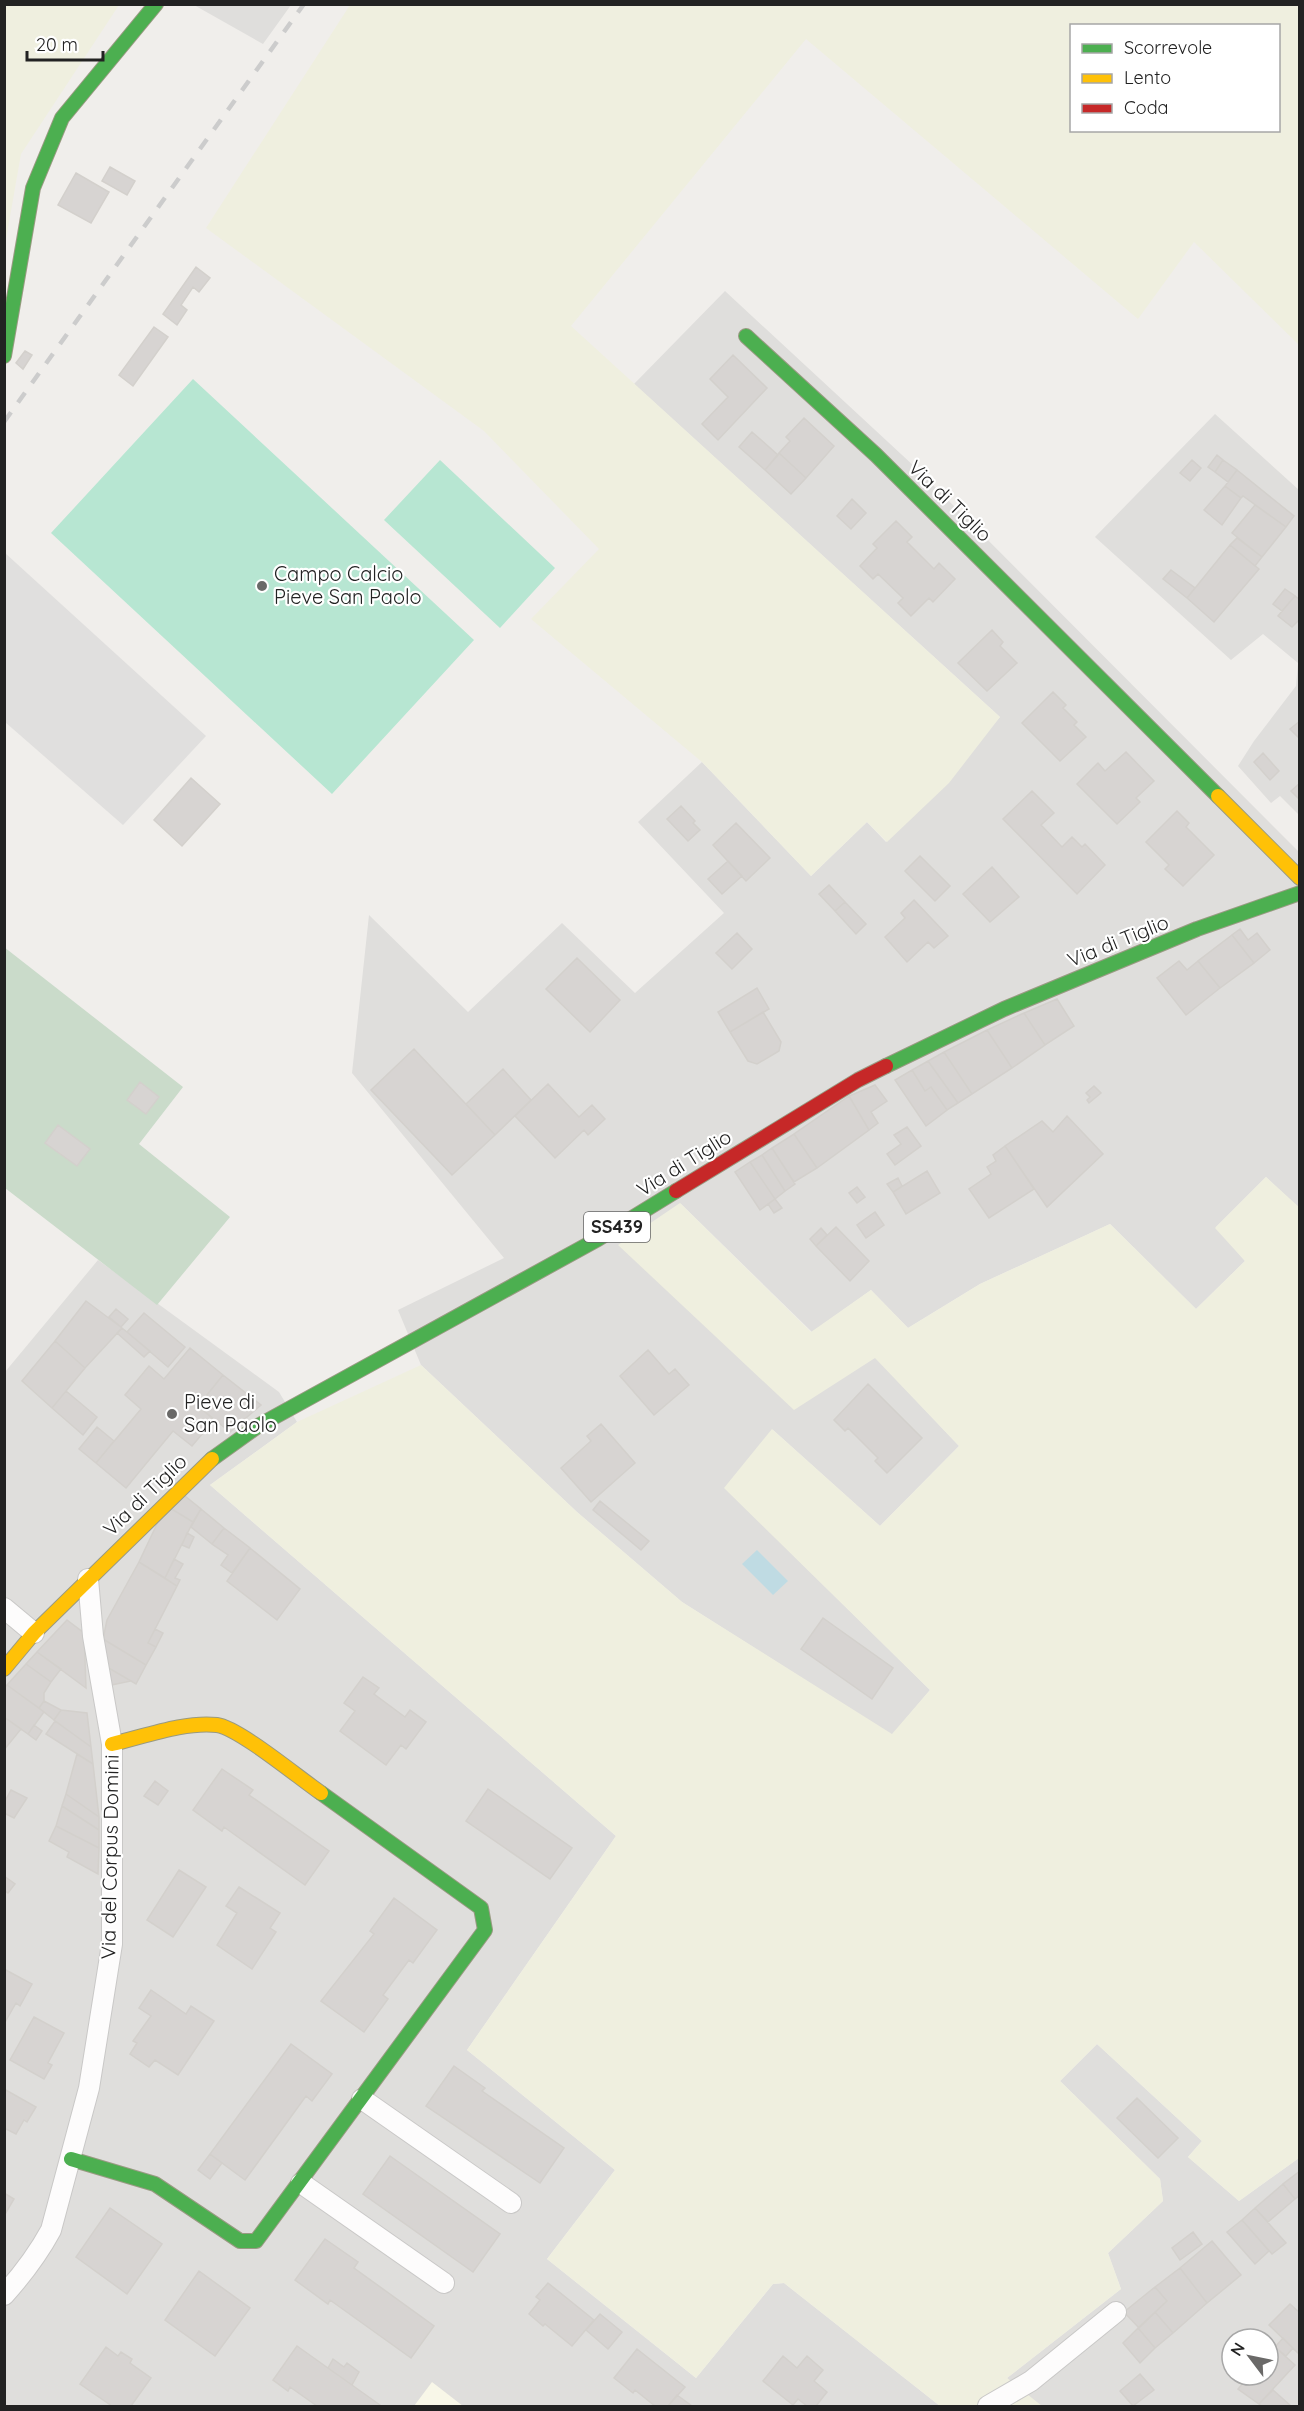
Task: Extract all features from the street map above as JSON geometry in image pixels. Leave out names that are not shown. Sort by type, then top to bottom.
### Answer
[{"type":"street","points":[[4,356],[33,188],[63,118],[125,39],[156,4]]},
{"type":"street","name":"Via di Tiglio","points":[[746,336],[885,464],[1299,878]]},
{"type":"street","name":"Via di Tiglio","points":[[4,1669],[34,1633],[204,1465],[258,1426],[598,1239],[858,1080],[1004,1009],[1197,929],[1299,893]]},
{"type":"street","name":"Via del Corpus Domini","points":[[4,2295],[25,2272],[51,2230],[89,2088],[112,1944],[112,1744],[93,1636],[88,1579]]},
{"type":"street","points":[[4,1608],[34,1633]]},
{"type":"street","points":[[71,2159],[155,2184],[240,2241],[256,2241],[363,2099],[485,1930],[481,1908],[236,1732],[218,1725],[192,1725],[112,1744]]},
{"type":"street","points":[[363,2099],[511,2203]]},
{"type":"street","points":[[301,2183],[444,2283]]},
{"type":"street","points":[[988,2406],[1031,2381],[1116,2312]]},
{"type":"shaded area","points":[[194,5],[291,5],[263,44]]},
{"type":"shaded area","points":[[725,291],[915,467],[1299,852],[1299,1208],[1266,1177],[1216,1227],[1245,1261],[1196,1309],[1110,1224],[980,1284],[908,1328],[871,1290],[812,1332],[680,1203],[794,1409],[875,1357],[959,1446],[880,1526],[773,1430],[725,1488],[930,1690],[892,1735],[682,1602],[577,1512],[421,1365],[398,1310],[504,1258],[352,1073],[369,915],[468,1012],[562,923],[635,993],[724,913],[638,822],[702,762],[811,876],[867,822],[886,842],[1000,717],[634,384]]},
{"type":"shaded area","points":[[1215,414],[1299,490],[1299,815],[1280,796],[1271,803],[1238,766],[1296,686],[1298,663],[1263,634],[1231,660],[1095,537]]},
{"type":"shaded area","points":[[5,553],[206,736],[123,825],[5,722]]},
{"type":"shaded area","points":[[98,1260],[279,1392],[297,1422],[210,1485],[616,1836],[467,2050],[615,2170],[547,2259],[696,2378],[773,2284],[784,2283],[940,2406],[5,2406],[5,1372]]},
{"type":"shaded area","points":[[1097,2044],[1202,2141],[1188,2157],[1239,2201],[1299,2158],[1299,2406],[1033,2406],[1007,2378],[1121,2289],[1108,2253],[1163,2201],[1160,2179],[1060,2081]]},
{"type":"shaded area","points":[[432,2382],[463,2406],[414,2406]]},
{"type":"green space","points":[[5,4],[119,5],[21,154],[5,245]]},
{"type":"green space","points":[[350,5],[1299,5],[1299,345],[1194,242],[1138,319],[806,39],[571,326],[1000,717],[949,783],[887,842],[867,822],[811,876],[702,762],[531,619],[599,549],[484,431],[206,228]]},
{"type":"green space","name":"Campo Calcio Pieve San Paolo","points":[[193,379],[474,640],[332,794],[51,533]]},
{"type":"green space","points":[[440,460],[555,568],[500,628],[384,520]]},
{"type":"green space","points":[[4,947],[183,1087],[139,1144],[230,1217],[157,1305],[5,1188]]},
{"type":"green space","points":[[1266,1177],[1300,1208],[1299,2158],[1239,2201],[1188,2157],[1202,2141],[1097,2044],[1060,2081],[1160,2179],[1163,2201],[1108,2253],[1121,2289],[1007,2378],[1042,2406],[940,2406],[784,2283],[773,2284],[696,2378],[547,2259],[615,2170],[467,2050],[616,1836],[210,1485],[297,1422],[421,1365],[577,1512],[682,1602],[892,1734],[930,1690],[724,1488],[772,1429],[880,1526],[959,1446],[875,1358],[794,1410],[618,1245],[680,1203],[811,1332],[871,1290],[908,1328],[980,1284],[1110,1224],[1196,1309],[1245,1261],[1215,1228]]},
{"type":"water","points":[[757,1550],[788,1581],[773,1595],[742,1564]]},
{"type":"building","points":[[110,167],[135,181],[127,195],[102,181]]},
{"type":"building","points":[[76,173],[109,192],[91,223],[58,205]]},
{"type":"building","points":[[196,267],[210,278],[199,292],[193,287],[181,305],[187,310],[177,325],[163,314]]},
{"type":"building","points":[[154,327],[168,337],[133,386],[119,375]]},
{"type":"building","points":[[25,351],[32,355],[23,369],[16,363]]},
{"type":"building","points":[[733,355],[767,388],[718,440],[702,424],[728,397],[710,379]]},
{"type":"building","points":[[804,418],[834,446],[806,478],[779,453],[790,441],[786,437]]},
{"type":"building","points":[[752,432],[778,455],[765,470],[739,447]]},
{"type":"building","points":[[779,453],[806,478],[791,494],[765,470]]},
{"type":"building","points":[[1217,455],[1223,460],[1215,472],[1208,467]]},
{"type":"building","points":[[1192,460],[1201,468],[1190,481],[1180,473]]},
{"type":"building","points":[[1223,460],[1237,470],[1228,482],[1215,472]]},
{"type":"building","points":[[1237,470],[1294,516],[1286,527],[1225,486]]},
{"type":"building","points":[[1225,486],[1241,498],[1222,525],[1204,510]]},
{"type":"building","points":[[852,499],[866,513],[851,529],[837,516]]},
{"type":"building","points":[[1255,505],[1286,527],[1262,557],[1232,533]]},
{"type":"building","points":[[896,521],[912,537],[907,542],[934,569],[939,563],[955,579],[933,602],[929,598],[911,616],[898,603],[903,598],[878,574],[873,579],[860,566],[877,548],[873,544]]},
{"type":"building","points":[[1237,538],[1262,557],[1255,566],[1230,545]]},
{"type":"building","points":[[1230,545],[1259,569],[1214,622],[1187,598]]},
{"type":"building","points":[[1171,570],[1195,588],[1187,598],[1163,579]]},
{"type":"building","points":[[1285,589],[1295,596],[1282,611],[1273,604]]},
{"type":"building","points":[[1295,596],[1300,600],[1300,619],[1292,627],[1278,616]]},
{"type":"building","points":[[992,630],[1003,642],[1000,646],[1017,663],[987,691],[958,663]]},
{"type":"building","points":[[1053,692],[1066,705],[1063,708],[1077,722],[1074,725],[1086,737],[1060,761],[1022,723]]},
{"type":"building","points":[[1300,721],[1300,739],[1290,729]]},
{"type":"building","points":[[1126,752],[1154,781],[1136,798],[1140,802],[1117,824],[1077,784],[1098,763],[1105,771]]},
{"type":"building","points":[[1263,753],[1279,771],[1270,780],[1254,762]]},
{"type":"building","points":[[191,778],[220,804],[182,846],[154,820]]},
{"type":"building","points":[[1300,783],[1300,800],[1291,791]]},
{"type":"building","points":[[1032,791],[1054,813],[1041,825],[1062,847],[1072,837],[1082,847],[1085,844],[1105,865],[1077,894],[1003,819]]},
{"type":"building","points":[[681,806],[700,830],[688,841],[667,819]]},
{"type":"building","points":[[1177,811],[1189,823],[1186,827],[1214,855],[1183,886],[1165,869],[1169,865],[1146,842]]},
{"type":"building","points":[[736,823],[770,858],[746,881],[713,845]]},
{"type":"building","points":[[920,856],[950,886],[935,901],[905,871]]},
{"type":"building","points":[[728,861],[742,876],[722,894],[708,879]]},
{"type":"building","points":[[992,867],[1019,897],[990,922],[963,894]]},
{"type":"building","points":[[829,885],[845,902],[835,911],[819,894]]},
{"type":"building","points":[[914,900],[948,936],[934,948],[928,942],[907,962],[885,937],[905,918],[901,913]]},
{"type":"building","points":[[845,902],[866,924],[856,934],[835,911]]},
{"type":"building","points":[[1240,929],[1248,940],[1257,933],[1270,950],[1254,963],[1232,935]]},
{"type":"building","points":[[737,933],[752,949],[732,969],[716,953]]},
{"type":"building","points":[[1232,935],[1254,963],[1220,988],[1198,961]]},
{"type":"building","points":[[577,958],[620,1000],[590,1032],[546,989]]},
{"type":"building","points":[[1179,961],[1187,970],[1198,961],[1220,988],[1186,1015],[1157,978]]},
{"type":"building","points":[[757,988],[769,1009],[730,1032],[718,1012]]},
{"type":"building","points":[[1057,999],[1074,1026],[1045,1045],[1024,1013]]},
{"type":"building","points":[[763,1012],[781,1042],[779,1051],[757,1064],[748,1061],[730,1032]]},
{"type":"building","points":[[1024,1013],[1045,1045],[1012,1068],[987,1030]]},
{"type":"building","points":[[987,1030],[1012,1068],[972,1094],[944,1052]]},
{"type":"building","points":[[414,1049],[495,1135],[452,1175],[371,1090]]},
{"type":"building","points":[[944,1052],[972,1094],[958,1103],[928,1061]]},
{"type":"building","points":[[928,1061],[958,1103],[947,1110],[931,1087],[925,1091],[912,1070]]},
{"type":"building","points":[[503,1069],[531,1100],[495,1135],[466,1104]]},
{"type":"building","points":[[912,1070],[925,1091],[931,1087],[947,1110],[926,1126],[895,1080]]},
{"type":"building","points":[[140,1082],[159,1097],[146,1114],[127,1100]]},
{"type":"building","points":[[548,1084],[579,1117],[592,1105],[605,1119],[588,1135],[584,1130],[555,1158],[515,1116]]},
{"type":"building","points":[[875,1085],[887,1101],[871,1112],[878,1123],[869,1130],[849,1096]]},
{"type":"building","points":[[1094,1086],[1101,1093],[1089,1103],[1087,1100],[1090,1097],[1086,1093]]},
{"type":"building","points":[[849,1096],[869,1130],[817,1168],[794,1134]]},
{"type":"building","points":[[1067,1116],[1103,1154],[1047,1207],[1005,1146],[1042,1121],[1053,1132]]},
{"type":"building","points":[[58,1125],[90,1149],[77,1166],[45,1143]]},
{"type":"building","points":[[907,1127],[921,1146],[895,1165],[887,1154],[901,1144],[894,1135]]},
{"type":"building","points":[[794,1134],[817,1168],[794,1182],[772,1148]]},
{"type":"building","points":[[1005,1146],[1034,1189],[989,1218],[969,1189],[991,1174],[987,1167],[996,1161],[993,1155]]},
{"type":"building","points":[[772,1148],[795,1184],[785,1191],[762,1155]]},
{"type":"building","points":[[762,1155],[785,1191],[775,1199],[750,1162]]},
{"type":"building","points":[[750,1162],[775,1199],[760,1210],[735,1172]]},
{"type":"building","points":[[927,1171],[940,1193],[906,1214],[893,1192]]},
{"type":"building","points":[[898,1178],[902,1186],[893,1192],[887,1184]]},
{"type":"building","points":[[857,1187],[865,1197],[857,1203],[849,1193]]},
{"type":"building","points":[[775,1199],[782,1208],[774,1213],[768,1204]]},
{"type":"building","points":[[875,1212],[884,1225],[866,1238],[857,1225]]},
{"type":"building","points":[[836,1227],[869,1261],[850,1281],[816,1246]]},
{"type":"building","points":[[821,1228],[827,1235],[816,1246],[810,1239]]},
{"type":"building","points":[[86,1301],[122,1328],[85,1368],[55,1341]]},
{"type":"building","points":[[116,1309],[128,1319],[121,1327],[109,1317]]},
{"type":"building","points":[[144,1313],[185,1347],[168,1367],[127,1332]]},
{"type":"building","points":[[122,1328],[150,1351],[144,1357],[117,1333]]},
{"type":"building","points":[[55,1341],[85,1368],[52,1408],[22,1381]]},
{"type":"building","name":"Pieve di San Paolo","points":[[190,1348],[223,1375],[198,1406],[214,1420],[192,1446],[173,1431],[126,1488],[96,1463],[141,1409],[125,1395],[149,1366],[164,1379]]},
{"type":"building","points":[[648,1350],[669,1374],[675,1369],[689,1385],[654,1415],[620,1376]]},
{"type":"building","points":[[223,1375],[261,1405],[230,1432],[198,1406]]},
{"type":"building","points":[[868,1384],[922,1438],[887,1473],[875,1461],[878,1458],[848,1428],[845,1431],[834,1420]]},
{"type":"building","points":[[66,1391],[97,1417],[83,1435],[52,1408]]},
{"type":"building","points":[[601,1424],[635,1463],[591,1502],[561,1468],[591,1441],[587,1436]]},
{"type":"building","points":[[97,1427],[114,1441],[96,1463],[79,1449]]},
{"type":"building","points":[[185,1496],[201,1509],[193,1522],[170,1508]]},
{"type":"building","points":[[600,1501],[649,1541],[641,1550],[593,1510]]},
{"type":"building","points":[[170,1508],[193,1522],[165,1578],[139,1562],[157,1524]]},
{"type":"building","points":[[201,1509],[224,1528],[212,1544],[191,1527]]},
{"type":"building","points":[[224,1528],[250,1548],[232,1573],[221,1565],[228,1555],[212,1544]]},
{"type":"building","points":[[187,1533],[194,1537],[189,1548],[182,1545]]},
{"type":"building","points":[[250,1548],[300,1589],[277,1620],[227,1581]]},
{"type":"building","points":[[174,1559],[183,1564],[175,1578],[180,1580],[177,1586],[165,1578]]},
{"type":"building","points":[[139,1562],[177,1586],[148,1643],[156,1647],[146,1665],[103,1639],[107,1620]]},
{"type":"building","points":[[823,1618],[893,1668],[872,1699],[801,1649]]},
{"type":"building","points":[[67,1620],[84,1633],[86,1688],[37,1652]]},
{"type":"building","points":[[155,1629],[163,1633],[156,1647],[148,1643]]},
{"type":"building","points":[[103,1639],[146,1665],[136,1684],[107,1667]]},
{"type":"building","points":[[37,1652],[61,1669],[51,1682],[26,1664]]},
{"type":"building","points":[[26,1664],[51,1682],[39,1708],[7,1685]]},
{"type":"building","points":[[107,1667],[131,1681],[111,1685]]},
{"type":"building","points":[[363,1677],[379,1688],[374,1694],[405,1717],[410,1710],[426,1722],[406,1749],[401,1745],[386,1765],[340,1731],[355,1711],[344,1703]]},
{"type":"building","points":[[7,1685],[44,1712],[28,1734],[4,1717],[4,1688]]},
{"type":"building","points":[[44,1701],[61,1710],[54,1720],[39,1708]]},
{"type":"building","points":[[61,1710],[87,1713],[91,1747],[54,1720]]},
{"type":"building","points":[[4,1717],[21,1729],[4,1750]]},
{"type":"building","points":[[55,1721],[91,1747],[93,1764],[46,1734]]},
{"type":"building","points":[[34,1725],[42,1731],[36,1740],[28,1734]]},
{"type":"building","points":[[77,1754],[93,1764],[99,1817],[66,1794]]},
{"type":"building","points":[[222,1769],[253,1790],[249,1795],[329,1851],[305,1885],[224,1827],[222,1831],[193,1810]]},
{"type":"building","points":[[155,1781],[168,1791],[158,1805],[144,1796]]},
{"type":"building","points":[[488,1789],[572,1848],[550,1879],[466,1821]]},
{"type":"building","points":[[11,1790],[27,1798],[14,1818],[4,1813],[4,1803]]},
{"type":"building","points":[[66,1794],[99,1817],[99,1830],[62,1806]]},
{"type":"building","points":[[62,1806],[99,1830],[99,1848],[56,1826]]},
{"type":"building","points":[[56,1826],[99,1848],[98,1874],[67,1857],[69,1852],[49,1841]]},
{"type":"building","points":[[179,1870],[206,1887],[173,1937],[147,1920]]},
{"type":"building","points":[[4,1876],[15,1884],[8,1893],[4,1890]]},
{"type":"building","points":[[239,1887],[280,1913],[270,1928],[276,1932],[252,1969],[217,1945],[237,1913],[226,1906]]},
{"type":"building","points":[[394,1898],[437,1930],[413,1963],[409,1960],[383,1995],[388,1999],[364,2032],[321,2001],[374,1934],[370,1931]]},
{"type":"building","points":[[4,1969],[32,1984],[20,2006],[16,2003],[4,2024]]},
{"type":"building","points":[[151,1990],[186,2014],[191,2006],[214,2021],[178,2075],[155,2060],[149,2067],[130,2054],[137,2043],[133,2041],[151,2016],[139,2008]]},
{"type":"building","points":[[34,2017],[64,2033],[48,2063],[52,2065],[44,2079],[10,2060]]},
{"type":"building","points":[[291,2044],[332,2074],[312,2101],[306,2096],[245,2180],[210,2154]]},
{"type":"building","points":[[454,2066],[485,2088],[482,2091],[564,2148],[540,2183],[426,2106]]},
{"type":"building","points":[[4,2089],[36,2107],[27,2122],[24,2120],[16,2134],[4,2128]]},
{"type":"building","points":[[1137,2098],[1178,2138],[1158,2158],[1117,2118]]},
{"type":"building","points":[[210,2154],[222,2163],[210,2179],[198,2170]]},
{"type":"building","points":[[390,2156],[500,2234],[473,2272],[363,2194]]},
{"type":"building","points":[[1300,2171],[1300,2195],[1295,2199],[1283,2184]]},
{"type":"building","points":[[1283,2184],[1295,2199],[1268,2222],[1255,2208]]},
{"type":"building","points":[[4,2193],[14,2199],[4,2216]]},
{"type":"building","points":[[110,2208],[162,2244],[127,2294],[76,2257]]},
{"type":"building","points":[[1255,2208],[1286,2243],[1272,2254],[1242,2220]]},
{"type":"building","points":[[1242,2220],[1269,2251],[1255,2264],[1227,2232]]},
{"type":"building","points":[[1193,2232],[1202,2244],[1180,2260],[1172,2248]]},
{"type":"building","points":[[325,2239],[358,2262],[354,2268],[434,2326],[411,2358],[330,2300],[328,2304],[295,2280]]},
{"type":"building","points":[[1212,2241],[1241,2275],[1207,2303],[1180,2268]]},
{"type":"building","points":[[1180,2268],[1207,2303],[1173,2333],[1155,2312],[1167,2301],[1155,2287]]},
{"type":"building","points":[[199,2271],[250,2308],[215,2356],[165,2320]]},
{"type":"building","points":[[548,2283],[594,2320],[572,2346],[529,2314],[540,2300],[536,2297]]},
{"type":"building","points":[[1155,2287],[1167,2301],[1139,2328],[1124,2312]]},
{"type":"building","points":[[1290,2304],[1300,2313],[1300,2355],[1280,2336],[1280,2327],[1269,2325]]},
{"type":"building","points":[[1155,2312],[1173,2333],[1155,2348],[1138,2328]]},
{"type":"building","points":[[600,2314],[622,2332],[608,2349],[586,2330]]},
{"type":"building","points":[[1138,2328],[1155,2348],[1140,2363],[1123,2343]]},
{"type":"building","points":[[1283,2338],[1293,2348],[1286,2356],[1280,2351],[1280,2341]]},
{"type":"building","points":[[297,2346],[380,2405],[317,2406],[290,2387],[288,2391],[273,2380]]},
{"type":"building","points":[[106,2347],[118,2356],[121,2352],[132,2359],[130,2363],[151,2378],[131,2406],[112,2406],[80,2384]]},
{"type":"building","points":[[637,2349],[685,2387],[668,2406],[655,2406],[635,2390],[633,2393],[614,2378]]},
{"type":"building","points":[[1280,2352],[1295,2365],[1280,2381]]},
{"type":"building","points":[[783,2356],[797,2368],[807,2356],[823,2370],[814,2381],[827,2392],[816,2406],[807,2406],[798,2399],[793,2405],[763,2381]]},
{"type":"building","points":[[333,2359],[344,2367],[347,2363],[359,2372],[352,2385],[328,2368]]},
{"type":"building","points":[[1140,2374],[1154,2390],[1133,2406],[1120,2391]]},
{"type":"building","points":[[1240,2387],[1275,2387],[1259,2404],[1238,2389]]},
{"type":"building","points":[[1273,2390],[1291,2406],[1262,2406],[1259,2404]]},
{"type":"building","points":[[677,2395],[692,2406],[668,2406]]},
{"type":"railway","points":[[4,422],[304,4]]},
{"type":"traffic: fast","points":[[4,356],[33,188],[62,118],[156,4]]},
{"type":"traffic: fast","points":[[746,336],[876,455],[1218,796]]},
{"type":"traffic: fast","points":[[886,1066],[1004,1009],[1197,929],[1300,893]]},
{"type":"traffic: fast","points":[[212,1459],[258,1426],[598,1239],[676,1191]]},
{"type":"traffic: fast","points":[[71,2159],[155,2184],[240,2241],[256,2241],[485,1930],[481,1908],[321,1793]]},
{"type":"traffic: slow","points":[[1218,796],[1300,878]]},
{"type":"traffic: slow","points":[[4,1669],[34,1633],[212,1459]]},
{"type":"traffic: slow","points":[[112,1744],[178,1727],[217,1725],[227,1728],[254,1744],[321,1793]]},
{"type":"traffic: jam","points":[[676,1191],[858,1080],[886,1066]]},
{"type":"place","name":"Campo Calcio Pieve San Paolo","points":[[262,586]]},
{"type":"place","name":"Pieve di San Paolo","points":[[172,1414]]}]
